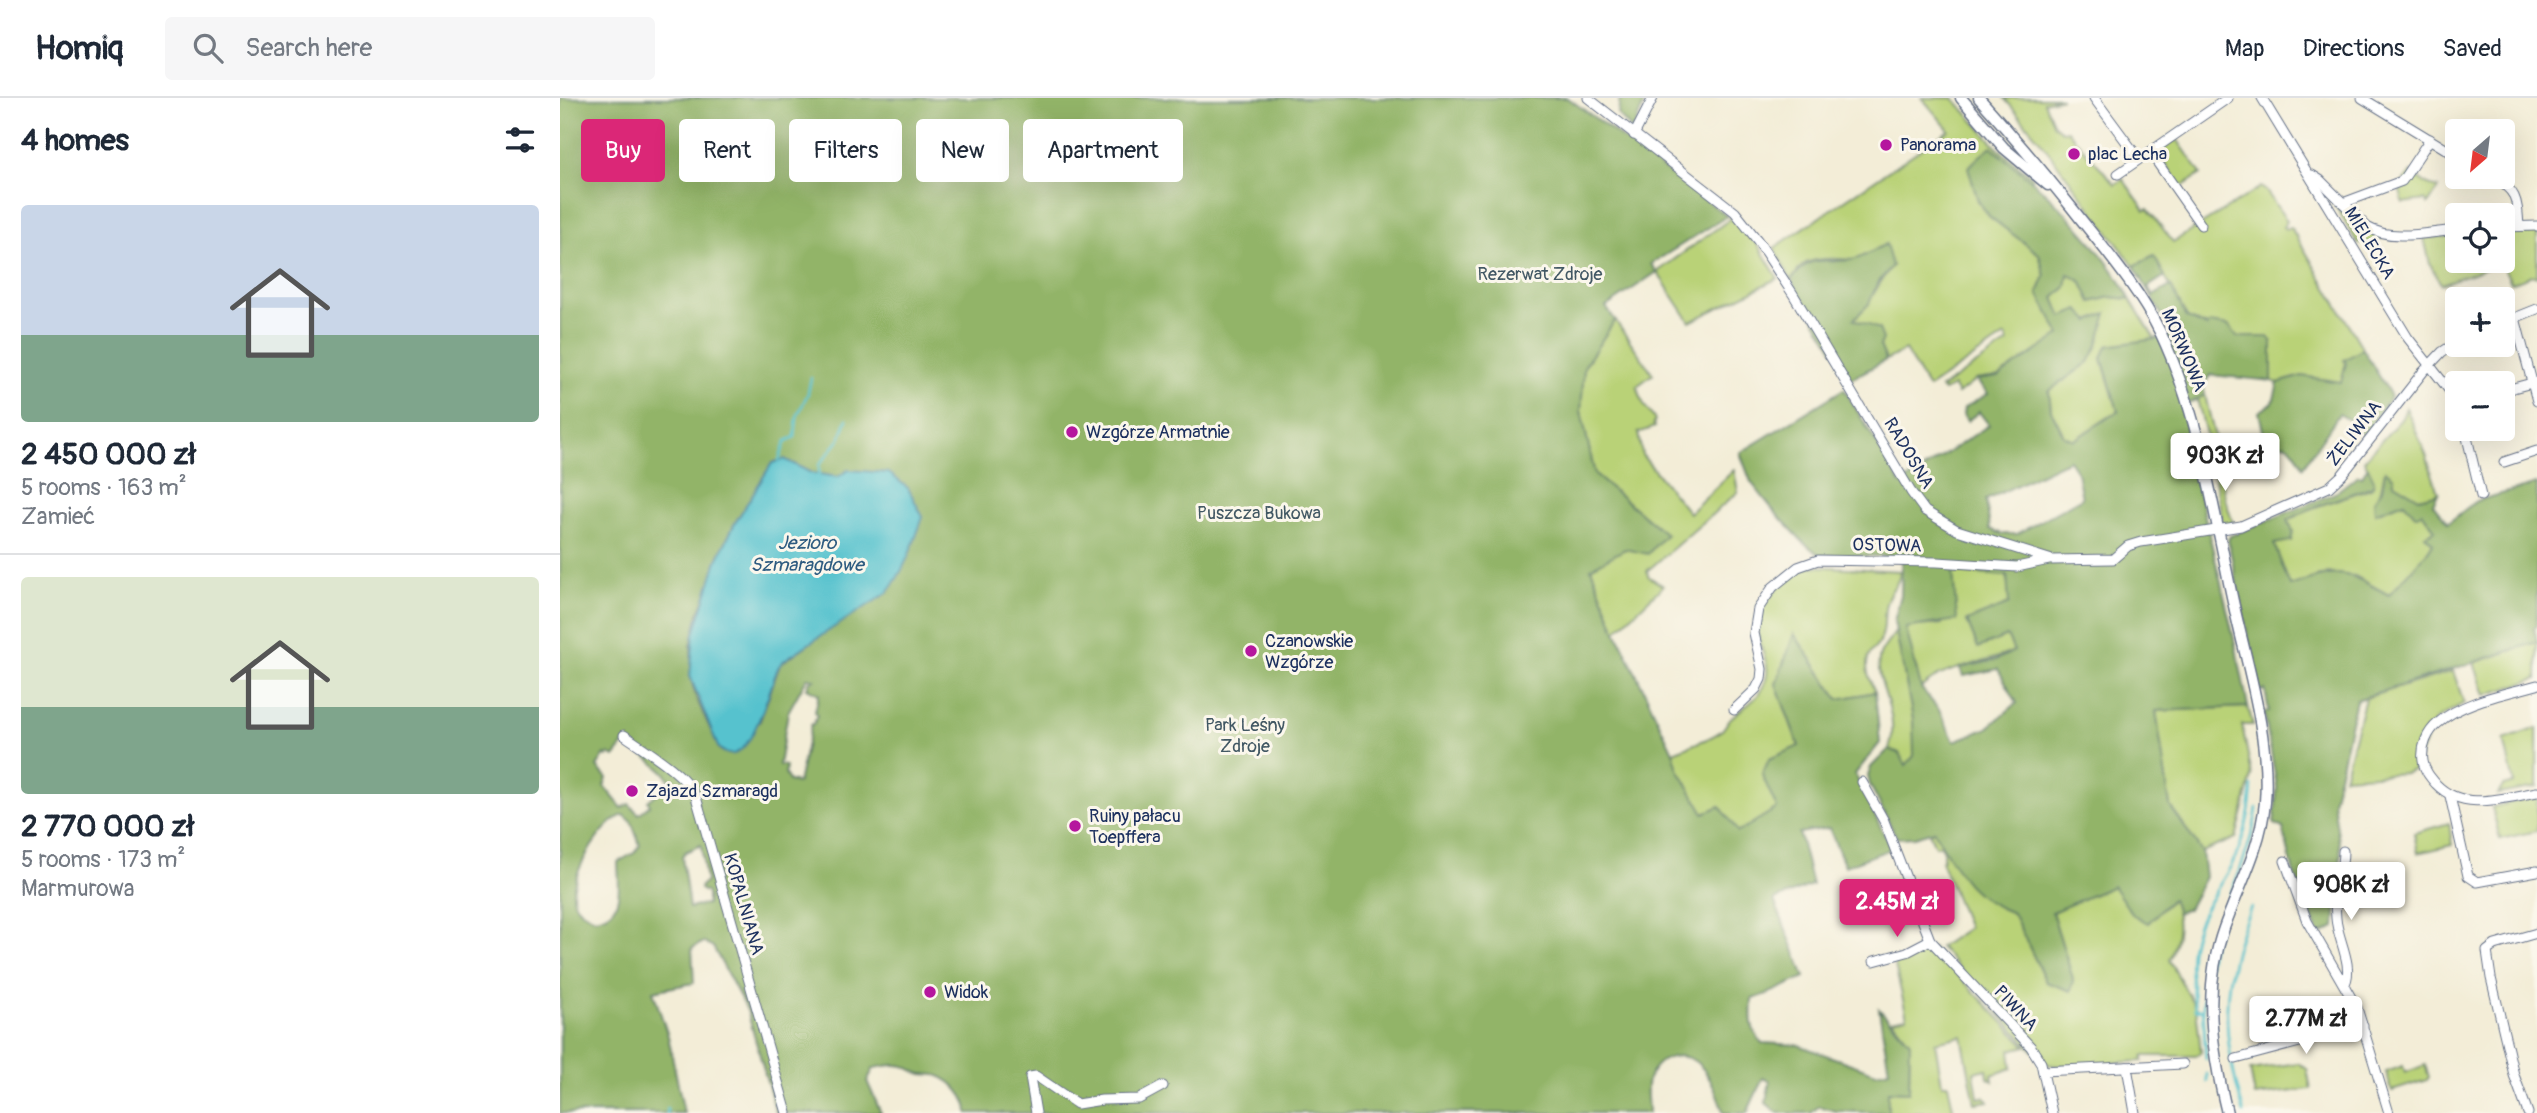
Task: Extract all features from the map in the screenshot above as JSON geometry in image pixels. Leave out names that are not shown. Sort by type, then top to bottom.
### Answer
[{"type":"main road","name":"MORWOWA","points":[[1961,98],[2004,148],[2070,206]]},
{"type":"main road","name":"MORWOWA","points":[[1979,98],[2127,277],[2150,314],[2168,351],[2192,416],[2217,530]]},
{"type":"main road","points":[[2217,530],[2260,726],[2266,782],[2261,827],[2251,863],[2224,928],[2213,975],[2211,1023],[2225,1113]]},
{"type":"street","name":"RADOSNA","points":[[1588,98],[1735,212],[1751,231],[1793,294],[1911,492],[1926,510],[1945,524],[1970,536],[2052,560],[2109,559],[2128,546],[2141,542],[2217,530]]},
{"type":"street","points":[[1634,135],[1653,98]]},
{"type":"street","points":[[2094,98],[2139,159]]},
{"type":"street","points":[[2118,174],[2213,102],[2228,98]]},
{"type":"street","name":"MIELECKA","points":[[2262,98],[2409,338],[2445,385]]},
{"type":"street","points":[[2362,98],[2445,148]]},
{"type":"street","points":[[2343,203],[2402,180],[2430,139]]},
{"type":"street","points":[[2150,152],[2201,225]]},
{"type":"street","points":[[2310,174],[2320,180],[2367,227],[2381,233],[2393,235],[2445,231]]},
{"type":"street","points":[[2510,189],[2514,194],[2519,226]]},
{"type":"street","points":[[2515,226],[2537,226]]},
{"type":"street","points":[[2537,309],[2515,318],[2537,401]]},
{"type":"street","name":"ŻELIWNA","points":[[2217,530],[2241,526],[2334,484],[2429,365],[2445,352]]},
{"type":"street","points":[[2515,388],[2532,383]]},
{"type":"street","points":[[2468,441],[2481,496]]},
{"type":"street","points":[[2504,462],[2537,451]]},
{"type":"street","name":"OSTOWA","points":[[1734,710],[1756,689],[1763,674],[1754,625],[1758,609],[1773,587],[1798,567],[1818,560],[2017,566],[2052,560]]},
{"type":"street","points":[[2537,685],[2459,710],[2437,723],[2423,746],[2423,765],[2450,796],[2471,880],[2477,882],[2537,871]]},
{"type":"street","name":"KOPALNIANA","points":[[624,735],[673,772],[683,776],[695,794],[787,1113]]},
{"type":"street","points":[[1862,782],[1888,832],[1930,940],[1907,952],[1874,961]]},
{"type":"street","points":[[2450,796],[2482,801],[2537,792]]},
{"type":"street","points":[[2343,850],[2335,909],[2348,972],[2345,984]]},
{"type":"street","points":[[2285,861],[2307,921],[2325,955],[2345,984],[2363,1025],[2389,1113]]},
{"type":"street","points":[[2528,1113],[2514,1074],[2487,956],[2491,947],[2537,933]]},
{"type":"street","name":"PIWNA","points":[[1930,940],[2024,1038],[2037,1056],[2052,1113]]},
{"type":"street","points":[[2236,1059],[2363,1025]]},
{"type":"street","points":[[2042,1071],[2183,1064]]},
{"type":"street","points":[[2127,1067],[2135,1113]]},
{"type":"street","points":[[1035,1113],[1030,1077],[1036,1076],[1077,1104],[1139,1099],[1163,1086]]},
{"type":"green space","name":"Puszcza Bukowa","points":[[560,98],[1568,98],[1727,216],[1651,264],[1657,272],[1606,307],[1615,320],[1584,367],[1581,411],[1595,475],[1666,534],[1648,554],[1625,549],[1591,568],[1616,631],[1673,752],[1678,769],[1704,813],[1720,806],[1738,832],[1777,808],[1762,775],[1769,759],[1799,746],[1776,684],[1794,634],[1838,699],[1875,692],[1880,743],[1855,774],[1891,849],[1845,866],[1829,828],[1799,833],[1812,885],[1774,900],[1805,977],[1752,999],[1751,1017],[1755,1032],[1762,1043],[1798,1045],[1876,1073],[1889,1070],[1879,1009],[1910,1042],[1909,1092],[1888,1091],[1888,1113],[1835,1111],[1819,1106],[1811,1113],[1778,1113],[1766,1103],[1770,1081],[1763,1078],[1747,1113],[1724,1113],[1707,1073],[1696,1062],[1680,1056],[1664,1060],[1652,1071],[1647,1088],[1648,1113],[968,1113],[963,1096],[944,1078],[920,1074],[907,1067],[895,1065],[874,1068],[867,1081],[881,1113],[776,1113],[747,1010],[713,947],[704,942],[692,948],[694,983],[653,991],[668,1036],[684,1113],[560,1113]],"holes":[[[784,459],[811,473],[839,477],[823,634],[780,664],[760,721],[729,754],[720,750],[697,700],[690,676],[691,646],[699,612],[717,560],[735,523],[772,463]],[[807,678],[814,679],[809,682],[807,688],[819,694],[815,712],[817,715],[811,725],[798,783],[789,781],[785,774],[786,766],[779,765],[788,712]],[[626,742],[664,772],[671,782],[648,801],[650,805],[639,814],[629,804],[622,808],[604,786],[607,778],[597,767],[605,755],[614,757]],[[624,815],[631,821],[640,845],[634,853],[618,862],[619,888],[616,904],[605,915],[595,918],[577,906],[573,891],[588,852],[615,820]],[[701,845],[706,882],[700,889],[707,893],[707,904],[689,908],[682,857],[685,852]]]},
{"type":"green space","points":[[1620,98],[1646,98],[1633,131],[1618,115]]},
{"type":"green space","points":[[1922,98],[1953,98],[1999,149],[2033,178],[2031,181],[2013,166],[1978,201],[1990,217],[2039,254],[2045,276],[2038,293],[2061,335],[1998,377],[1976,380],[1958,394],[1953,386],[1944,391],[1941,388],[2008,343],[2005,336],[1928,388],[1905,350],[1886,360],[1880,346],[1854,319],[1892,266],[1849,260],[1815,260],[1804,264],[1791,280],[1774,248],[1949,130]]},
{"type":"green space","points":[[2004,98],[2062,98],[2044,102],[2054,125],[2062,131],[2067,130],[2115,184],[2123,179],[2173,242],[2261,187],[2266,191],[2287,221],[2283,227],[2290,227],[2297,237],[2363,349],[2345,360],[2341,383],[2302,376],[2278,383],[2272,381],[2272,342],[2237,337],[2187,318],[2154,256],[2134,266],[2038,138]]},
{"type":"green space","points":[[2177,139],[2201,174],[2181,187],[2158,152]]},
{"type":"green space","points":[[1991,146],[2041,189],[2077,226],[2113,271],[2130,299],[2110,297],[2091,302],[2081,281],[2068,274],[2066,287],[2054,298],[2062,317],[2079,310],[2090,321],[2107,313],[2098,345],[2089,362],[2049,391],[2051,410],[2064,436],[2074,440],[2118,411],[2102,358],[2107,346],[2155,339],[2172,333],[2134,266],[2154,256],[2165,276],[2148,287],[2153,296],[2171,286],[2187,318],[2207,327],[2210,323],[2229,326],[2238,337],[2268,337],[2272,342],[2272,381],[2211,375],[2203,385],[2205,395],[2182,407],[2248,707],[2156,711],[2170,806],[2202,852],[2205,877],[2188,909],[2177,913],[2172,899],[2148,923],[2132,914],[2113,886],[2052,912],[2073,979],[2071,991],[2046,982],[2013,913],[1984,899],[1965,881],[1934,831],[1914,837],[1897,838],[1870,785],[1868,776],[1871,767],[1889,749],[1899,753],[1906,765],[1914,756],[1913,719],[1894,621],[1901,595],[1902,556],[1821,556],[1804,543],[1751,482],[1740,453],[1844,389],[1901,484],[1989,425],[1979,412],[1967,421],[1963,415],[1964,408],[1988,394],[1976,380],[1998,377],[2060,335],[2038,293],[2045,276],[2039,254],[1990,217],[1978,201],[1968,167]],"holes":[[[2069,460],[2077,472],[2082,498],[2017,534],[2002,534],[1990,529],[1986,500]],[[1953,572],[2007,576],[2009,604],[1967,621],[1978,648],[2007,636],[2014,651],[1996,660],[1960,668],[1963,676],[1998,669],[2017,703],[1986,729],[1954,741],[1939,710],[1921,688],[1906,628],[1957,620]]]},
{"type":"green space","points":[[2411,172],[2428,185],[2438,188],[2428,204],[2425,200],[2403,203],[2399,187]]},
{"type":"green space","points":[[2328,193],[2365,231],[2381,237],[2380,240],[2358,244]]},
{"type":"green space","points":[[1734,216],[1758,245],[1778,278],[1690,322],[1657,272]]},
{"type":"green space","points":[[2537,231],[2537,277],[2532,275],[2511,283],[2506,273],[2515,273],[2515,232]]},
{"type":"green space","points":[[2445,237],[2445,273],[2473,273],[2441,284],[2430,264],[2424,238]]},
{"type":"green space","points":[[1886,244],[1892,266],[1877,284],[1869,304],[1854,319],[1879,329],[1883,339],[1880,346],[1886,360],[1851,379],[1791,280],[1812,262],[1855,259]]},
{"type":"green space","points":[[2068,273],[2081,281],[2092,302],[2110,297],[2130,299],[2155,339],[2107,347],[2102,359],[2118,411],[2074,440],[2064,436],[2051,410],[2049,391],[2089,362],[2106,314],[2090,321],[2062,318],[2054,298],[2066,287]]},
{"type":"green space","points":[[1615,320],[1653,374],[1637,386],[1644,405],[1655,420],[1655,427],[1638,433],[1642,455],[1689,513],[1734,470],[1738,492],[1647,571],[1648,576],[1663,586],[1616,631],[1591,567],[1625,549],[1666,534],[1595,475],[1581,411],[1584,367]]},
{"type":"green space","points":[[2363,349],[2391,396],[2363,436],[2351,421],[2339,414],[2303,467],[2290,447],[2281,444],[2266,445],[2259,412],[2273,403],[2278,383],[2302,376],[2341,382],[2346,363],[2344,360]]},
{"type":"green space","points":[[2205,395],[2218,451],[2225,499],[2233,523],[2226,525],[2223,523],[2197,399]]},
{"type":"green space","points":[[2406,408],[2426,454],[2438,493],[2419,498],[2394,483],[2394,477],[2385,471],[2376,513],[2404,502],[2422,512],[2435,530],[2429,550],[2389,595],[2355,576],[2328,573],[2290,586],[2274,544],[2291,540],[2288,520],[2312,508],[2371,488],[2374,480],[2364,460],[2402,418]]},
{"type":"green space","points":[[2368,467],[2374,480],[2373,486],[2312,508],[2288,520],[2293,531],[2291,541],[2274,544],[2290,586],[2341,574],[2361,580],[2389,595],[2429,550],[2433,543],[2425,535],[2435,530],[2422,512],[2416,516],[2404,502],[2375,513],[2374,501],[2382,489],[2385,470],[2394,477],[2394,483],[2419,498],[2438,493],[2433,504],[2448,523],[2476,501],[2537,484],[2537,626],[2534,627],[2537,642],[2356,700],[2333,802],[2341,855],[2335,927],[2319,935],[2294,874],[2283,828],[2274,824],[2277,787],[2264,712],[2269,711],[2265,690],[2259,691],[2228,540],[2230,536],[2335,493],[2358,475],[2362,476]]},
{"type":"green space","points":[[1811,566],[1900,571],[1899,579],[1886,604],[1881,638],[1867,661],[1875,692],[1839,699],[1794,634],[1776,684],[1799,747],[1770,759],[1778,808],[1739,832],[1704,813],[1677,768],[1673,752],[1718,733],[1757,696],[1767,676],[1758,635],[1761,613],[1782,583]]},
{"type":"green space","points":[[1952,572],[2007,576],[2010,604],[1967,621],[1978,647],[2007,636],[2014,651],[1942,674],[1921,688],[1905,627],[1942,624]]},
{"type":"green space","points":[[1896,631],[1913,719],[1915,756],[1906,766],[1899,753],[1889,749],[1892,722],[1879,665],[1881,652]]},
{"type":"green space","points":[[2537,642],[2537,679],[2485,695],[2474,663]]},
{"type":"green space","points":[[2453,671],[2464,703],[2435,720],[2419,756],[2417,769],[2406,773],[2344,777],[2365,698]]},
{"type":"green space","points":[[2248,707],[2253,725],[2242,725],[2252,776],[2236,838],[2202,852],[2170,806],[2156,711]]},
{"type":"green space","points":[[2537,728],[2537,787],[2498,794],[2503,786],[2514,783],[2504,740]]},
{"type":"green space","points":[[2537,797],[2537,831],[2500,839],[2492,807]]},
{"type":"green space","points":[[2449,823],[2452,845],[2418,853],[2414,833]]},
{"type":"green space","points":[[1934,831],[1975,890],[1998,907],[2013,913],[2046,982],[2071,991],[2073,979],[2052,912],[2113,886],[2148,923],[2173,898],[2177,930],[2169,960],[2196,1008],[2201,1052],[2196,1056],[2143,1056],[2143,1061],[2058,1066],[2045,1064],[1940,947],[1968,928],[1941,861],[1943,849],[1940,845],[1935,846],[1929,832]]},
{"type":"green space","points":[[1932,948],[2026,1046],[2010,1050],[2012,1068],[1992,1075],[1993,1081],[1988,1078],[1987,1069],[1974,1072],[1978,1098],[1985,1097],[1988,1101],[1975,1103],[1962,1036],[1935,1042],[1942,1084],[1948,1084],[1954,1113],[1888,1113],[1887,1091],[1909,1092],[1910,1042],[1892,1020],[1907,1017],[1894,961]]},
{"type":"green space","points":[[2298,1063],[2307,1069],[2311,1089],[2255,1096],[2250,1070]]},
{"type":"green space","points":[[2425,1065],[2429,1077],[2427,1080],[2392,1091],[2386,1072],[2403,1066],[2405,1073]]},
{"type":"water","name":"Jezioro Szmaragdowe","points":[[784,459],[811,473],[838,477],[848,470],[889,473],[908,488],[923,517],[904,566],[887,593],[781,663],[749,740],[739,751],[729,754],[718,747],[690,676],[694,634],[717,560],[735,523],[772,463]]},
{"type":"waterway","points":[[779,460],[786,441],[795,437],[797,417],[808,393],[811,378]]},
{"type":"waterway","points":[[819,474],[819,465],[840,439],[847,419]]},
{"type":"waterway","points":[[2206,1059],[2203,1009],[2195,1010],[2191,969],[2192,945],[2203,913],[2232,864],[2244,836],[2252,786]]},
{"type":"waterway","points":[[2203,1009],[2212,948],[2247,849],[2257,808]]},
{"type":"waterway","points":[[2244,1113],[2231,1059],[2227,1009],[2233,960],[2251,907]]},
{"type":"waterway","points":[[2207,1074],[2207,1082]]},
{"type":"place","name":"Panorama","points":[[1886,145]]},
{"type":"place","name":"plac Lecha","points":[[2074,154]]},
{"type":"place","name":"Wzgórze Armatnie","points":[[1072,432]]},
{"type":"place","name":"Czanowskie Wzgórze","points":[[1251,651]]},
{"type":"place","name":"Zajazd Szmaragd","points":[[632,791]]},
{"type":"place","name":"Ruiny pałacu Toepffera","points":[[1075,826]]},
{"type":"place","name":"Widok","points":[[930,992]]},
{"type":"park label","name":"Rezerwat Zdroje","points":[[1540,274]]},
{"type":"park label","name":"Park Leśny Zdroje","points":[[1245,735]]}]
